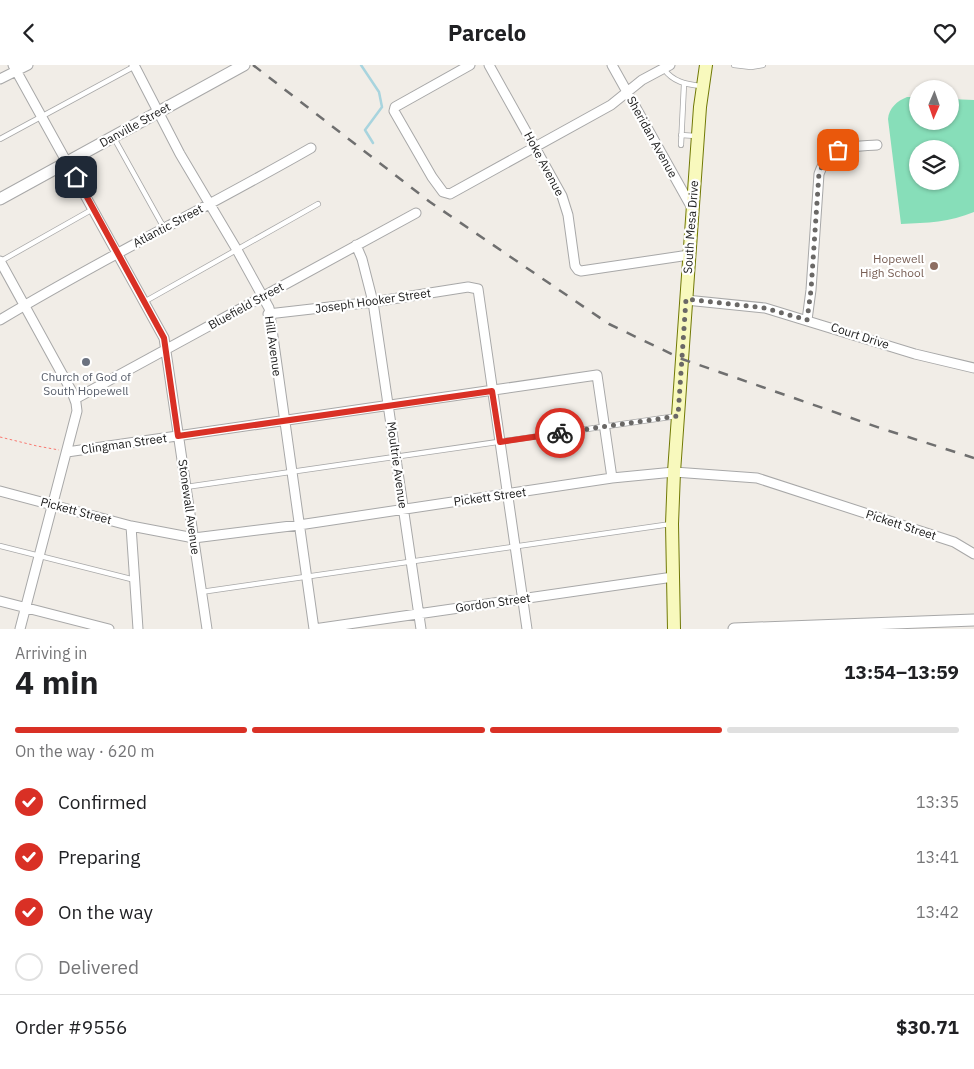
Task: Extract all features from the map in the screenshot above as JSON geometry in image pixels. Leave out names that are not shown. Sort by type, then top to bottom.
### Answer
[{"type":"main road","name":"South Mesa Drive","points":[[674,629],[672,524],[674,472],[692,208],[702,87],[706,65]]},
{"type":"street","points":[[0,79],[15,68],[28,65]]},
{"type":"street","name":"Hill Avenue","points":[[134,65],[180,154],[237,250],[268,308],[314,629]]},
{"type":"street","name":"Danville Street","points":[[0,199],[244,65]]},
{"type":"street","points":[[470,65],[395,107],[394,111],[432,177],[446,194],[450,194],[611,105],[642,80],[667,67]]},
{"type":"street","name":"Hoke Avenue","points":[[490,65],[565,205],[575,266],[578,270],[689,255]]},
{"type":"street","name":"Sheridan Avenue","points":[[612,65],[692,208]]},
{"type":"street","name":"Stonewall Avenue","points":[[15,68],[161,331],[166,349],[207,629]]},
{"type":"street","points":[[807,320],[821,166],[831,154],[845,147],[877,145]]},
{"type":"street","name":"Atlantic Street","points":[[0,320],[164,228],[311,149]]},
{"type":"street","name":"Bluefield Street","points":[[75,399],[416,213]]},
{"type":"street","name":"Moultrie Avenue","points":[[356,245],[362,259],[373,302],[420,629]]},
{"type":"street","points":[[0,261],[75,399],[77,411],[20,629]]},
{"type":"street","name":"Joseph Hooker Street","points":[[268,314],[373,302],[468,287],[478,289],[492,391]]},
{"type":"street","name":"Court Drive","points":[[686,299],[757,307],[807,320],[915,354],[974,368]]},
{"type":"street","name":"Clingman Street","points":[[67,452],[597,375],[605,427]]},
{"type":"street","points":[[492,391],[527,629]]},
{"type":"street","points":[[605,427],[612,479]]},
{"type":"street","name":"Pickett Street","points":[[0,491],[131,526],[194,538],[299,525],[612,479],[674,472],[757,478],[954,542],[974,554]]},
{"type":"street","points":[[131,526],[138,629]]},
{"type":"street","name":"Gordon Street","points":[[314,629],[673,577]]},
{"type":"street","points":[[0,601],[109,629]]},
{"type":"street","points":[[734,629],[936,625],[974,620]]},
{"type":"lane","points":[[0,139],[134,65]]},
{"type":"lane","points":[[734,65],[751,67],[763,65]]},
{"type":"lane","points":[[667,67],[671,77],[684,84],[702,87]]},
{"type":"lane","points":[[681,145],[684,84]]},
{"type":"lane","points":[[681,135],[698,136]]},
{"type":"lane","points":[[113,137],[164,228]]},
{"type":"lane","points":[[144,302],[318,203]]},
{"type":"lane","points":[[0,261],[93,209]]},
{"type":"lane","points":[[186,487],[678,416]]},
{"type":"lane","points":[[201,592],[672,524]]},
{"type":"lane","points":[[0,546],[134,580]]},
{"type":"path","points":[[0,437],[67,452]]},
{"type":"green space","points":[[909,97],[909,130],[959,130],[959,99],[974,100],[974,212],[947,220],[901,224],[888,119],[892,108]]},
{"type":"waterway","points":[[361,65],[379,92],[382,107],[365,130],[373,143]]},
{"type":"railway","points":[[253,65],[430,202],[609,324],[682,359],[880,428],[974,458]]},
{"type":"way so far","points":[[560,433],[678,416],[686,299],[750,305],[807,320],[811,290],[819,173],[825,160],[838,150]]},
{"type":"place","name":"Hopewell High School","points":[[934,266]]},
{"type":"place","name":"Church of God of South Hopewell","points":[[86,362]]},
{"type":"route","points":[[76,177],[164,338],[178,436],[492,391],[500,442],[560,433]]}]
